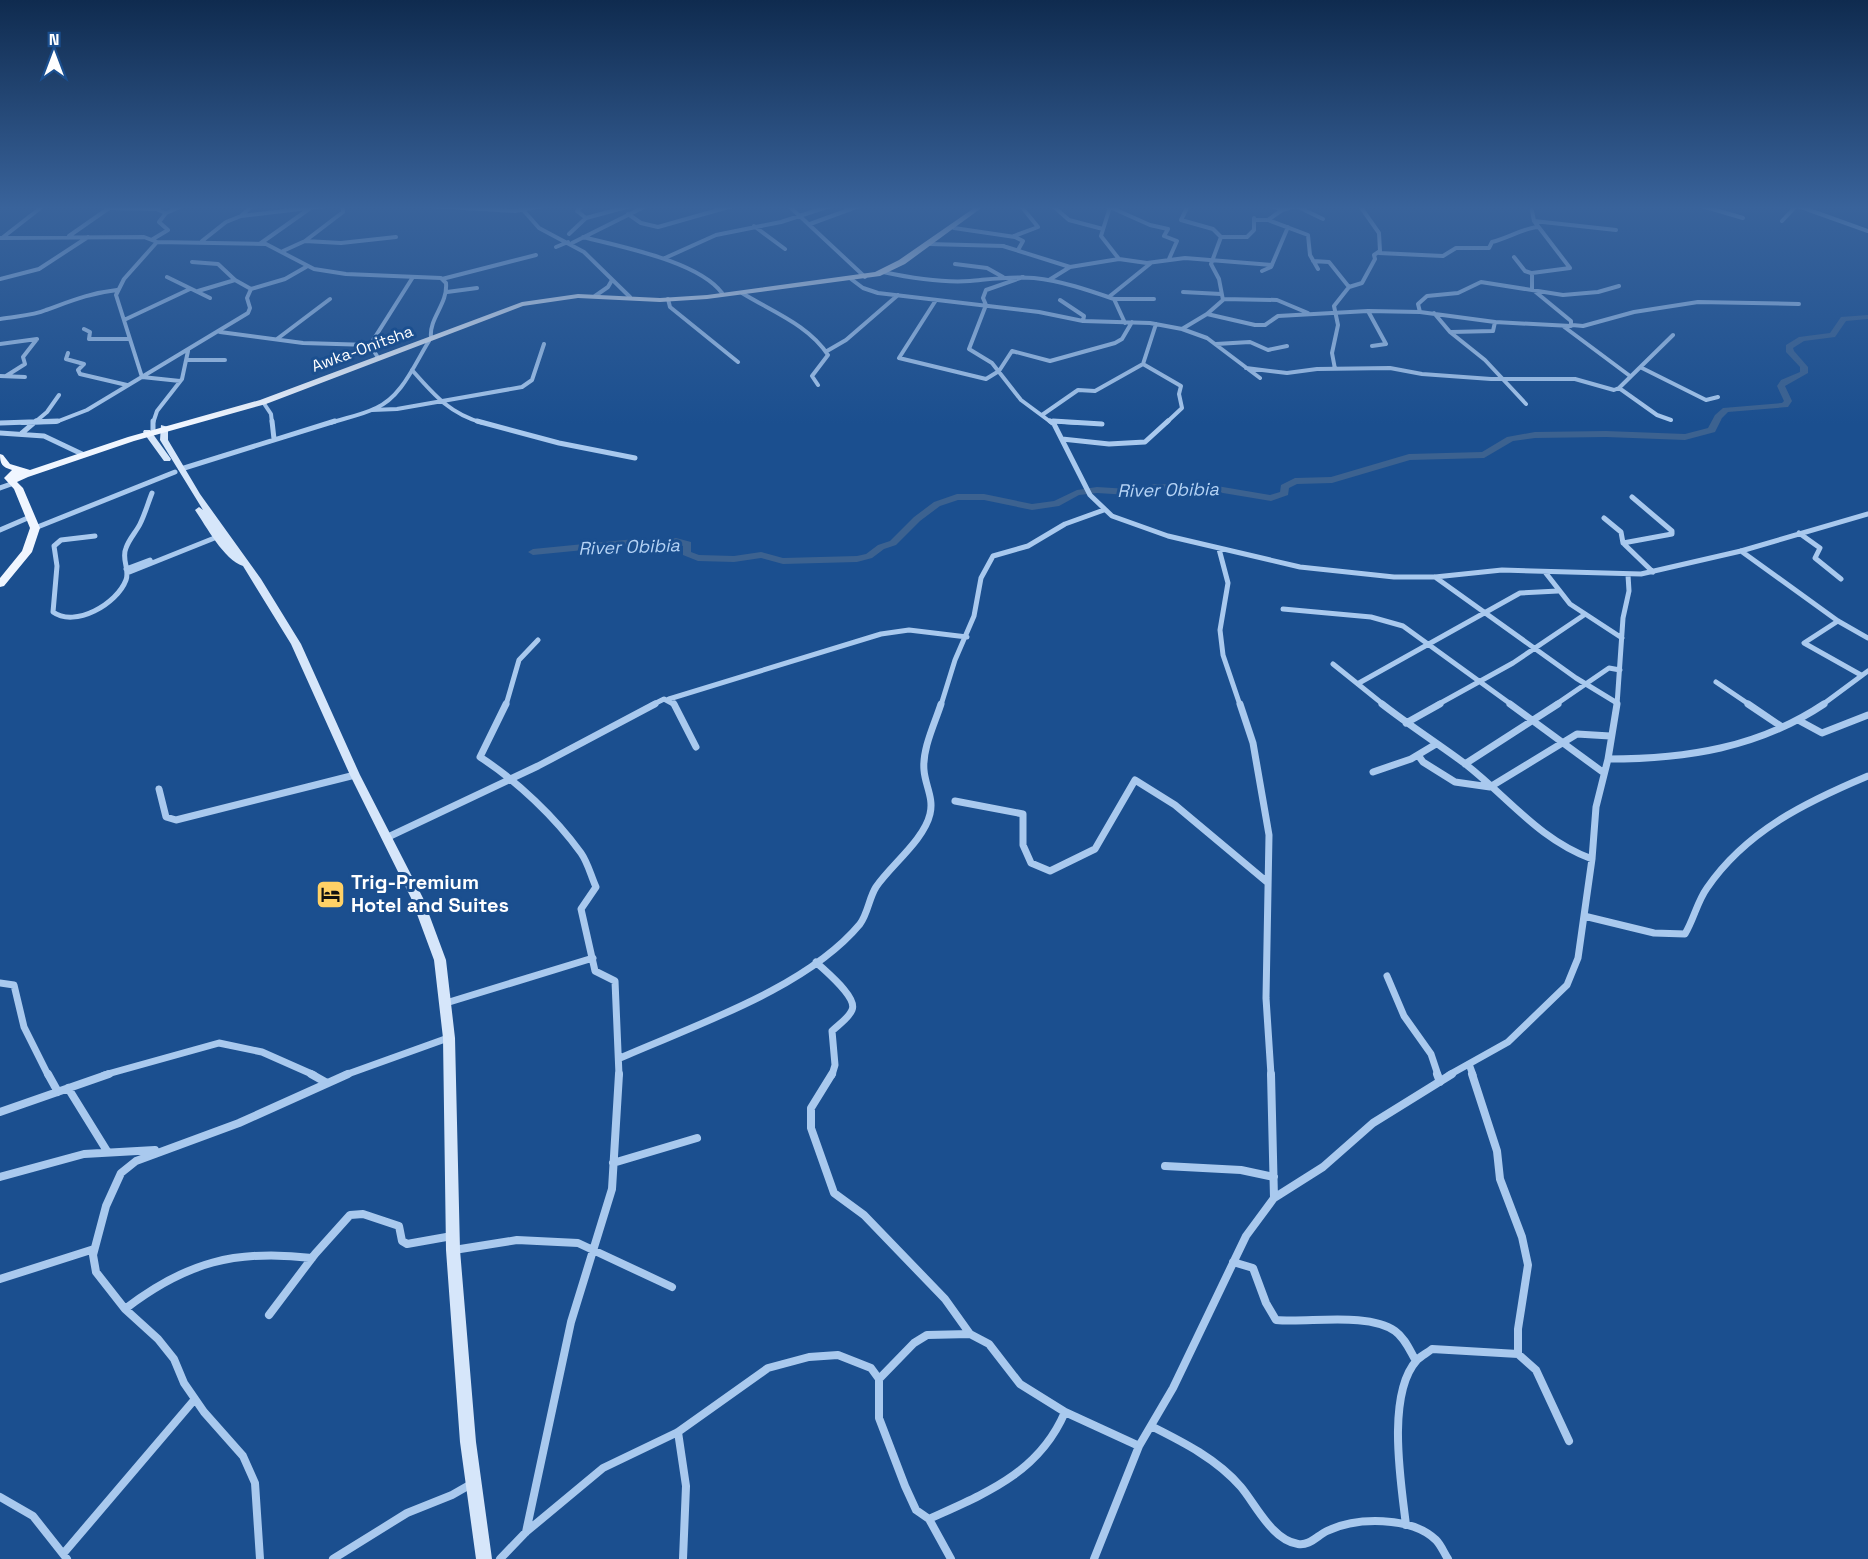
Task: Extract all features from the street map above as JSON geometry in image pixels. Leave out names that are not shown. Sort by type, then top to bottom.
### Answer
[{"type":"main road","name":"Awka-Onitsha","points":[[629,296],[679,297],[841,279]]},
{"type":"main road","name":"Awka-Onitsha","points":[[163,428],[264,402],[522,304],[597,294],[668,299],[742,293],[851,279]]},
{"type":"main road","name":"Awka-Onitsha","points":[[23,473],[163,428],[265,399],[377,356],[430,339]]},
{"type":"main road","points":[[163,428],[164,440],[178,471],[216,535],[235,559],[249,568]]},
{"type":"main road","name":"Awka-Onitsha","points":[[23,473],[150,432]]},
{"type":"main road","points":[[150,432],[249,568],[296,644],[355,776],[425,915],[440,960],[449,1038],[453,1250],[473,1483],[484,1559]]},
{"type":"main road","points":[[0,457],[7,466],[23,473]]},
{"type":"main road","points":[[0,469],[12,482],[35,528],[31,544],[0,584]]},
{"type":"main road","points":[[12,482],[23,473]]},
{"type":"main road","points":[[12,482],[23,473]]},
{"type":"street","points":[[126,279],[117,290],[116,296],[142,377]]},
{"type":"street","points":[[170,279],[210,298]]},
{"type":"street","points":[[0,423],[58,422],[99,404],[126,385],[248,314],[250,308],[246,298],[251,289],[283,279]]},
{"type":"street","points":[[370,345],[411,279]]},
{"type":"street","points":[[35,528],[178,471],[371,410],[388,400],[412,370],[430,339],[430,329],[443,310],[447,292],[442,279],[438,279]]},
{"type":"street","points":[[704,279],[716,285],[722,293]]},
{"type":"street","points":[[851,279],[866,290],[898,295],[986,305],[1096,322],[1132,322],[1182,329],[1208,338],[1260,378]]},
{"type":"street","points":[[925,279],[968,281],[988,279]]},
{"type":"street","points":[[1018,279],[986,290],[983,298],[986,305],[969,349],[992,363],[1021,400],[1051,421],[1090,495],[1104,510],[1132,525],[1219,549],[1339,573],[1435,576],[1484,570],[1628,575],[1653,572],[1741,551],[1868,513]]},
{"type":"street","points":[[1038,279],[1112,298],[1154,299]]},
{"type":"street","points":[[1112,298],[1133,279]]},
{"type":"street","points":[[1182,329],[1221,304],[1218,279]]},
{"type":"street","points":[[1342,279],[1349,287]]},
{"type":"street","points":[[1335,369],[1332,353],[1338,325],[1335,304],[1349,287],[1362,283],[1364,279]]},
{"type":"street","points":[[1532,279],[1534,292],[1569,320],[1572,325]]},
{"type":"street","points":[[198,291],[235,280],[251,289]]},
{"type":"street","points":[[597,294],[608,287],[612,280],[629,296]]},
{"type":"street","points":[[1420,312],[1418,304],[1424,297],[1463,291],[1468,285],[1481,282],[1534,292],[1575,295],[1619,286]]},
{"type":"street","points":[[447,292],[477,288]]},
{"type":"street","points":[[124,320],[190,289]]},
{"type":"street","points":[[0,319],[45,311],[60,303],[75,302],[89,293],[117,290]]},
{"type":"street","points":[[1183,292],[1222,297],[1273,298],[1292,303],[1309,313]]},
{"type":"street","points":[[742,293],[795,325],[827,351]]},
{"type":"street","points":[[827,351],[846,340],[898,295]]},
{"type":"street","points":[[1112,298],[1125,322]]},
{"type":"street","points":[[277,339],[330,299]]},
{"type":"street","points":[[668,299],[670,308],[738,362]]},
{"type":"street","points":[[936,300],[899,358],[987,379],[999,371],[1012,351],[1050,361],[1060,360],[1115,343],[1128,333],[1132,322]]},
{"type":"street","points":[[1060,300],[1084,319]]},
{"type":"street","points":[[1207,314],[1261,326],[1278,316],[1368,311],[1434,313],[1494,322],[1563,326],[1591,324],[1634,312],[1698,302],[1798,304]]},
{"type":"street","points":[[1368,311],[1378,325],[1386,344],[1372,346]]},
{"type":"street","points":[[1434,313],[1450,332],[1474,350],[1527,404]]},
{"type":"street","points":[[1450,332],[1493,331],[1494,322]]},
{"type":"street","points":[[1042,415],[1069,399],[1078,390],[1101,388],[1143,364],[1156,324]]},
{"type":"street","points":[[1563,326],[1630,376]]},
{"type":"street","points":[[84,329],[90,332],[89,339],[129,339]]},
{"type":"street","points":[[220,332],[303,344],[370,345]]},
{"type":"street","points":[[1246,368],[1287,373],[1390,368],[1422,374],[1505,380],[1575,379],[1614,390],[1642,368],[1673,336]]},
{"type":"street","points":[[0,344],[37,339],[23,357],[25,364],[6,376]]},
{"type":"street","points":[[1216,344],[1250,342],[1268,350],[1287,346]]},
{"type":"street","points":[[371,410],[383,411],[522,387],[532,380],[544,344]]},
{"type":"street","points":[[370,345],[377,356]]},
{"type":"street","points":[[150,432],[153,418],[180,381],[188,360],[188,351]]},
{"type":"street","points":[[818,385],[812,376],[826,358],[827,351]]},
{"type":"street","points":[[68,353],[66,359],[84,364],[78,370],[80,374],[126,385]]},
{"type":"street","points":[[188,360],[225,360]]},
{"type":"street","points":[[1062,439],[1133,443],[1145,442],[1155,435],[1166,420],[1182,408],[1179,394],[1181,386],[1143,364]]},
{"type":"street","points":[[1642,368],[1706,400],[1718,397]]},
{"type":"street","points":[[412,370],[439,402],[462,417],[559,443],[635,459]]},
{"type":"street","points":[[0,376],[25,377]]},
{"type":"street","points":[[142,377],[151,380],[180,381]]},
{"type":"street","points":[[1619,388],[1657,415],[1671,420]]},
{"type":"street","points":[[22,433],[59,395]]},
{"type":"street","points":[[264,402],[271,414],[274,439]]},
{"type":"street","points":[[1051,421],[1102,424]]},
{"type":"street","points":[[0,433],[22,433],[51,438],[82,454]]},
{"type":"street","points":[[0,488],[12,482]]},
{"type":"street","points":[[95,536],[62,540],[54,546],[57,566],[55,615],[69,619],[87,615],[120,588],[127,571],[124,553],[152,494]]},
{"type":"street","points":[[1623,543],[1672,534],[1669,527],[1632,497]]},
{"type":"street","points":[[620,1058],[771,991],[816,962],[862,921],[875,888],[914,842],[930,815],[931,796],[924,769],[926,754],[956,660],[974,616],[981,578],[993,556],[1029,546],[1065,524],[1104,510]]},
{"type":"street","points":[[0,530],[30,517]]},
{"type":"street","points":[[1604,518],[1621,532],[1623,543],[1653,572]]},
{"type":"street","points":[[1799,533],[1821,549],[1815,558],[1841,579]]},
{"type":"street","points":[[127,571],[216,535]]},
{"type":"street","points":[[1219,549],[1228,583],[1220,630],[1221,642],[1227,668],[1253,743],[1269,835],[1266,998],[1274,1198]]},
{"type":"street","points":[[1741,551],[1838,621],[1868,638]]},
{"type":"street","points":[[1545,572],[1558,591],[1584,615],[1622,638]]},
{"type":"street","points":[[1094,1559],[1139,1446],[1192,1349],[1246,1236],[1274,1198],[1323,1167],[1373,1123],[1508,1042],[1567,985],[1578,958],[1592,859],[1596,807],[1608,759],[1617,703],[1623,618],[1629,591],[1628,575]]},
{"type":"street","points":[[1435,576],[1536,649],[1617,703]]},
{"type":"street","points":[[1359,683],[1525,591],[1558,591]]},
{"type":"street","points":[[1283,609],[1390,621],[1430,644],[1604,773]]},
{"type":"street","points":[[1406,723],[1536,649],[1584,615]]},
{"type":"street","points":[[1838,621],[1804,643],[1862,675]]},
{"type":"street","points":[[386,838],[508,778],[538,766],[658,701],[881,634],[909,630],[967,637]]},
{"type":"street","points":[[526,1532],[571,1322],[607,1212],[612,1189],[620,1058],[616,988],[609,977],[595,971],[581,909],[596,887],[585,862],[568,840],[496,766],[480,757],[502,715],[519,660],[538,640]]},
{"type":"street","points":[[1333,664],[1406,723],[1465,764],[1567,850],[1592,859]]},
{"type":"street","points":[[1465,764],[1609,668],[1620,670]]},
{"type":"street","points":[[1608,759],[1696,756],[1747,742],[1798,720],[1868,671]]},
{"type":"street","points":[[1716,682],[1782,728]]},
{"type":"street","points":[[669,699],[696,747]]},
{"type":"street","points":[[1798,720],[1822,733],[1868,716]]},
{"type":"street","points":[[1418,755],[1423,762],[1455,782],[1490,787],[1562,741],[1582,733],[1610,736]]},
{"type":"street","points":[[1373,772],[1418,755],[1436,744]]},
{"type":"street","points":[[159,789],[166,817],[176,820],[355,776]]},
{"type":"street","points":[[1584,916],[1654,933],[1685,934],[1707,888],[1744,842],[1798,806],[1868,776]]},
{"type":"street","points":[[955,801],[1023,814],[1023,845],[1031,863],[1050,871],[1066,861],[1095,849],[1135,780],[1174,805],[1267,882]]},
{"type":"street","points":[[446,1003],[593,958]]},
{"type":"street","points":[[816,962],[848,993],[854,1005],[852,1011],[832,1031],[835,1065],[811,1108],[811,1128],[824,1171],[834,1193],[864,1215],[945,1299],[970,1334],[989,1344],[1020,1384],[1065,1412],[1139,1446]]},
{"type":"street","points":[[1387,976],[1404,1016],[1431,1054],[1440,1082]]},
{"type":"street","points":[[0,983],[14,985],[16,1005],[29,1040],[58,1092]]},
{"type":"street","points":[[260,1559],[255,1483],[243,1456],[195,1399],[184,1383],[174,1359],[158,1339],[125,1309],[96,1272],[94,1249],[106,1206],[121,1173],[136,1161],[239,1123],[327,1083],[449,1038]]},
{"type":"street","points":[[0,1112],[68,1088],[219,1043],[236,1044],[272,1054],[327,1083]]},
{"type":"street","points":[[1469,1064],[1497,1151],[1500,1179],[1522,1237],[1528,1265],[1518,1329],[1518,1354]]},
{"type":"street","points":[[68,1088],[107,1151]]},
{"type":"street","points":[[613,1163],[697,1138]]},
{"type":"street","points":[[0,1177],[84,1154],[164,1149]]},
{"type":"street","points":[[1165,1166],[1241,1170],[1274,1177]]},
{"type":"street","points":[[269,1315],[341,1222],[356,1213],[399,1226],[402,1241],[407,1244],[414,1245],[453,1236]]},
{"type":"street","points":[[453,1250],[517,1240],[578,1243],[672,1287]]},
{"type":"street","points":[[0,1279],[94,1249]]},
{"type":"street","points":[[125,1309],[170,1276],[223,1257],[277,1253],[312,1258]]},
{"type":"street","points":[[1233,1262],[1253,1268],[1266,1303],[1276,1320],[1380,1325],[1393,1329],[1401,1336],[1416,1361]]},
{"type":"street","points":[[879,1379],[914,1343],[927,1335],[970,1334]]},
{"type":"street","points":[[1406,1526],[1398,1421],[1402,1394],[1416,1361],[1423,1353],[1432,1349],[1518,1354],[1536,1370],[1569,1441]]},
{"type":"street","points":[[500,1559],[526,1532],[603,1468],[678,1432],[768,1368],[809,1357],[838,1355],[871,1368],[879,1379],[879,1418],[883,1430],[916,1510],[929,1520],[951,1559]]},
{"type":"street","points":[[0,1497],[33,1516],[65,1556],[195,1399]]},
{"type":"street","points":[[929,1520],[984,1495],[1031,1462],[1052,1440],[1065,1412]]},
{"type":"street","points":[[1151,1426],[1184,1443],[1240,1485],[1282,1537],[1298,1544],[1314,1541],[1327,1531],[1357,1523],[1406,1526],[1436,1539],[1444,1558]]},
{"type":"street","points":[[678,1432],[686,1486],[683,1559]]},
{"type":"street","points":[[333,1559],[345,1556],[407,1513],[452,1495],[473,1483]]},
{"type":"waterway","name":"River Obibia","points":[[533,552],[635,542],[660,545],[676,541],[688,544],[686,553],[698,558],[734,559],[761,555],[783,561],[857,559],[869,556],[881,547],[893,543],[917,519],[937,504],[957,497],[984,497],[1032,507],[1056,504],[1077,493],[1097,490],[1129,492],[1155,487],[1211,488],[1271,498],[1285,493],[1284,487],[1295,481],[1332,480],[1409,457],[1484,455],[1510,439],[1535,435],[1606,434],[1685,437],[1712,430],[1718,417],[1726,410],[1785,405],[1788,401],[1781,386],[1784,382],[1804,373],[1804,367],[1790,352],[1789,347],[1802,339],[1832,335],[1844,319],[1868,317]]},
{"type":"place","name":"Trig-Premium Hotel and Suites","points":[[330,894]]}]
